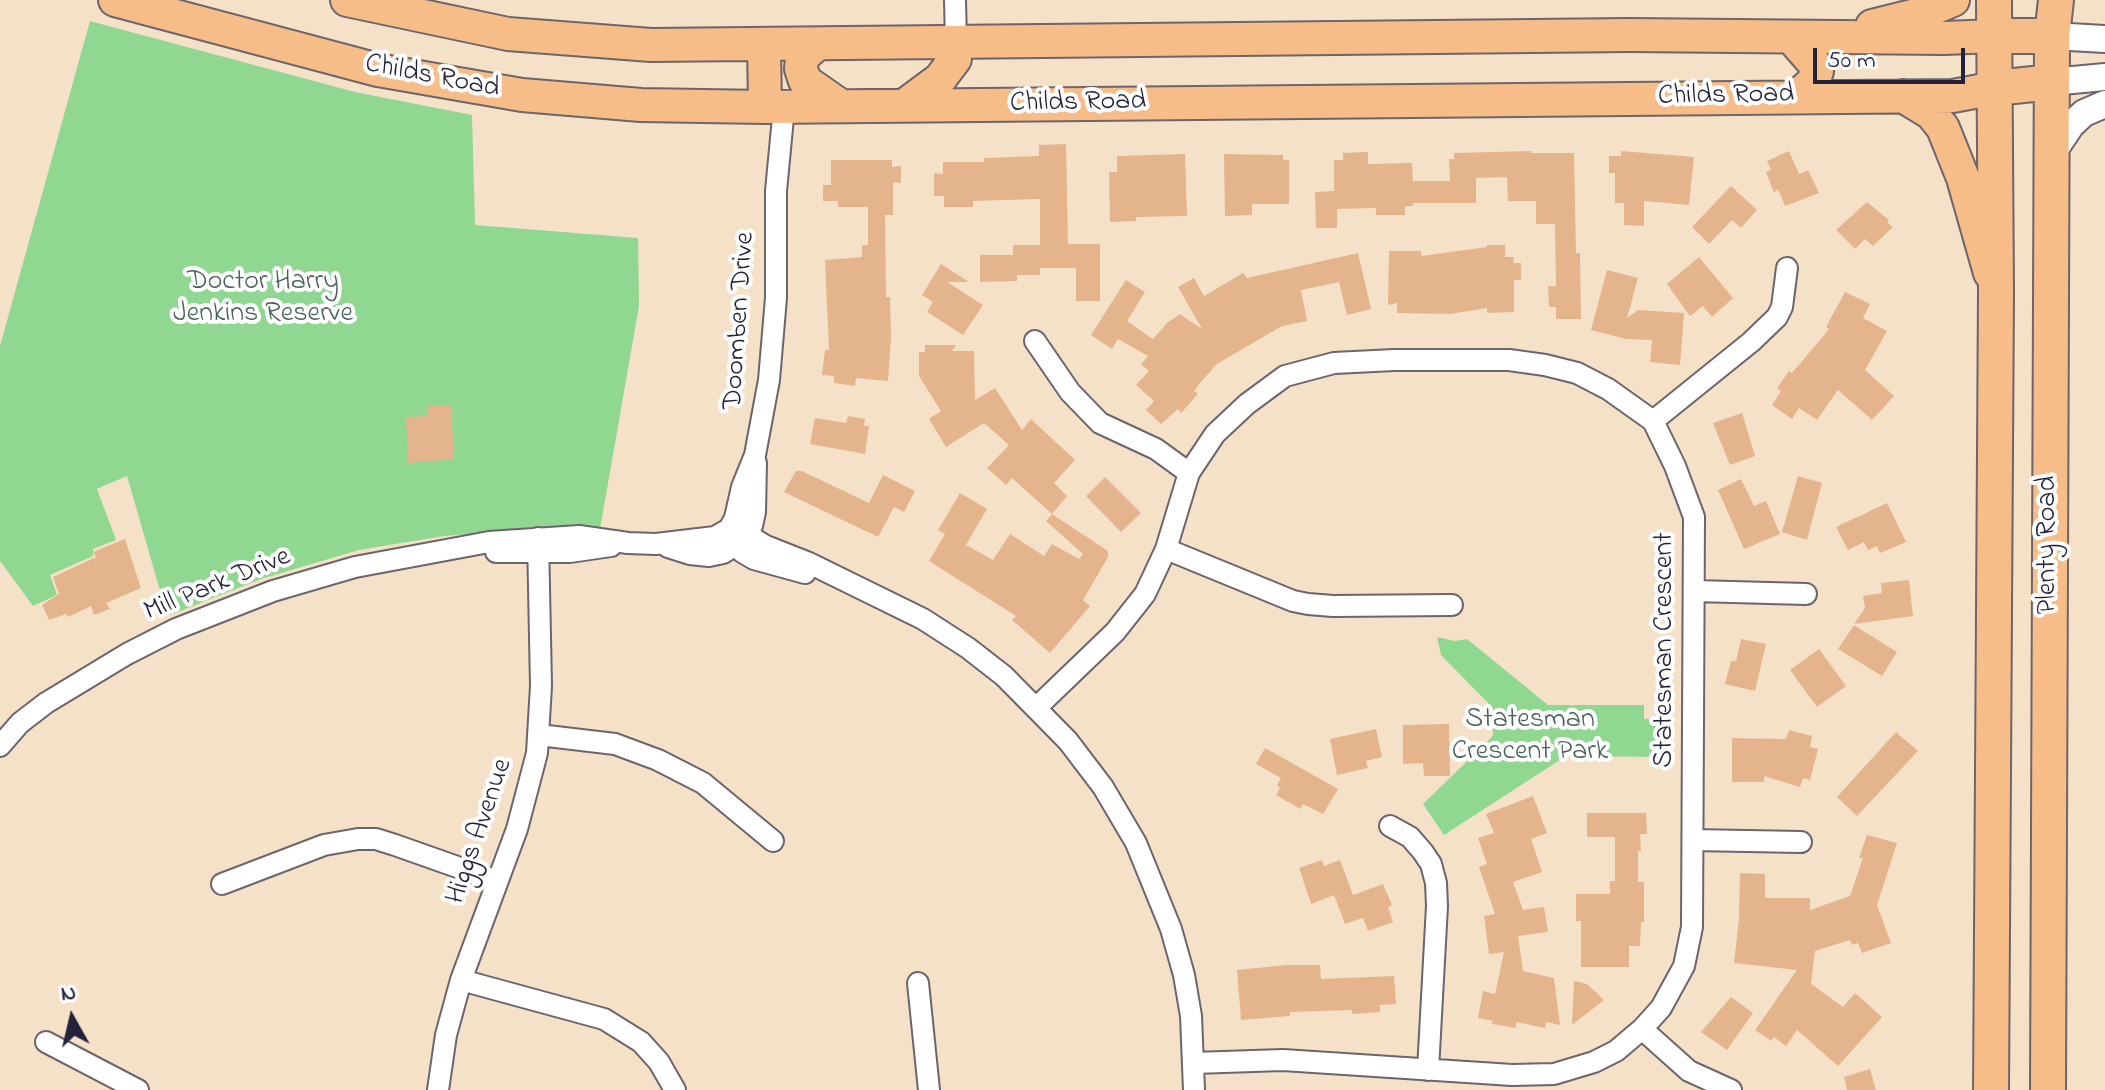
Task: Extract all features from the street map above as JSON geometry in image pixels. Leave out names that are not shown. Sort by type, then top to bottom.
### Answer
[{"type":"highway","name":"Plenty Road","points":[[1991,1090],[1996,292],[1994,0]]},
{"type":"highway","name":"Plenty Road","points":[[2048,1090],[2051,155],[2052,36],[2056,0]]},
{"type":"highway","name":"Childs Road","points":[[1995,36],[2052,36]]},
{"type":"highway","name":"Childs Road","points":[[1995,88],[2052,82]]},
{"type":"main road","name":"Childs Road","points":[[115,0],[378,70],[522,95],[641,105],[775,107],[1953,96],[1995,88]]},
{"type":"main road","name":"Childs Road","points":[[347,0],[508,34],[651,45],[1615,35],[1995,36]]},
{"type":"main road","points":[[1826,37],[1920,14],[1953,0]]},
{"type":"main road","points":[[1791,37],[1817,71],[1814,81],[1798,96]]},
{"type":"main road","points":[[905,105],[940,79],[955,59],[956,43]]},
{"type":"main road","points":[[774,45],[775,107]]},
{"type":"main road","points":[[816,45],[802,57],[801,69],[805,81],[841,106]]},
{"type":"main road","points":[[1903,96],[1931,113],[1943,128],[1963,178],[1996,292]]},
{"type":"street","points":[[955,0],[956,43]]},
{"type":"street","points":[[2052,36],[2105,39]]},
{"type":"street","points":[[2052,82],[2105,77]]},
{"type":"street","points":[[2051,155],[2071,125],[2084,113],[2105,104]]},
{"type":"street","name":"Doomben Drive","points":[[737,536],[742,487],[755,455],[769,380],[774,322],[775,107]]},
{"type":"street","points":[[1653,421],[1751,342],[1777,317],[1782,307],[1787,268]]},
{"type":"street","points":[[1035,341],[1070,392],[1100,423],[1156,449],[1189,473]]},
{"type":"street","name":"Statesman Crescent","points":[[1037,707],[1115,632],[1145,594],[1166,549],[1189,473],[1215,434],[1247,404],[1285,376],[1334,363],[1509,360],[1545,365],[1577,373],[1608,389],[1653,421],[1675,466],[1694,517],[1692,927],[1675,986],[1642,1029],[1616,1051],[1594,1062],[1554,1074],[1512,1075],[1283,1060],[1194,1063]]},
{"type":"street","name":"Mill Park Drive","points":[[0,746],[20,723],[127,654],[229,607],[355,567],[489,542],[539,545],[579,536],[656,544],[737,536]]},
{"type":"street","points":[[737,536],[742,552],[754,559],[837,578],[884,598],[935,626],[1004,676],[1068,741],[1103,787],[1136,843],[1171,929],[1184,975],[1194,1090]]},
{"type":"street","name":"Higgs Avenue","points":[[438,1090],[446,1035],[461,980],[529,788],[539,735],[539,545]]},
{"type":"street","points":[[1166,549],[1293,601],[1308,604],[1452,605]]},
{"type":"street","points":[[1695,591],[1806,594]]},
{"type":"street","name":"Mill Park Drive","points":[[0,729],[20,723]]},
{"type":"street","points":[[539,735],[615,744],[658,760],[703,783],[773,841]]},
{"type":"street","points":[[1390,826],[1410,837],[1423,852],[1431,864],[1436,883],[1428,1070]]},
{"type":"street","points":[[222,884],[324,845],[358,839],[376,839],[497,881]]},
{"type":"street","points":[[1693,840],[1801,842]]},
{"type":"street","points":[[461,980],[604,1019],[641,1042],[659,1062],[675,1090]]},
{"type":"street","points":[[918,983],[929,1090]]},
{"type":"street","points":[[1642,1029],[1689,1071],[1731,1090]]},
{"type":"street","points":[[46,1042],[138,1090]]},
{"type":"green space","name":"Doctor Harry Jenkins Reserve","points":[[90,21],[355,92],[472,115],[475,225],[638,238],[639,306],[600,529],[539,529],[444,536],[359,550],[261,579],[170,615],[163,601],[127,476],[97,489],[116,540],[93,549],[93,556],[50,575],[57,595],[33,606],[0,561],[0,346]]},
{"type":"green space","name":"Statesman Crescent Park","points":[[1437,637],[1455,641],[1467,639],[1548,705],[1644,705],[1644,719],[1669,720],[1668,757],[1566,756],[1444,835],[1423,804],[1493,736],[1493,708],[1441,655]]},
{"type":"building","points":[[1066,144],[1068,244],[1100,244],[1100,301],[1076,301],[1076,268],[1040,268],[1040,275],[1017,275],[1017,281],[980,282],[980,255],[1013,255],[1013,245],[1040,245],[1040,199],[973,201],[973,207],[944,207],[944,196],[934,196],[934,173],[943,174],[943,162],[984,162],[984,158],[1039,156],[1039,145]]},
{"type":"building","points":[[1621,151],[1694,157],[1689,205],[1644,201],[1644,226],[1624,225],[1624,203],[1615,203],[1615,173],[1609,173],[1609,156],[1621,156]]},
{"type":"building","points":[[1789,151],[1799,174],[1808,170],[1819,193],[1785,206],[1778,189],[1774,193],[1766,172],[1771,170],[1767,161]]},
{"type":"building","points":[[1368,152],[1368,164],[1412,163],[1413,181],[1450,181],[1449,159],[1454,159],[1454,153],[1574,153],[1581,319],[1556,319],[1556,307],[1549,307],[1548,286],[1556,286],[1555,224],[1536,224],[1536,201],[1508,201],[1507,177],[1476,178],[1476,203],[1413,203],[1413,206],[1405,206],[1405,215],[1376,215],[1376,208],[1337,209],[1337,228],[1316,228],[1315,192],[1334,191],[1334,160],[1343,160],[1343,153]]},
{"type":"building","points":[[1185,154],[1187,216],[1136,217],[1136,221],[1110,222],[1109,172],[1117,172],[1117,156]]},
{"type":"building","points":[[1224,154],[1283,155],[1283,160],[1289,160],[1289,204],[1252,204],[1252,215],[1225,216]]},
{"type":"building","points":[[831,160],[892,160],[892,167],[901,166],[901,183],[893,182],[893,215],[885,215],[886,297],[890,297],[891,338],[888,381],[856,378],[855,386],[834,383],[834,376],[822,375],[825,350],[829,350],[825,260],[862,257],[862,245],[868,245],[868,207],[838,207],[838,201],[823,201],[823,185],[831,185]]},
{"type":"building","points":[[1731,186],[1757,210],[1741,228],[1732,220],[1709,244],[1692,227]]},
{"type":"building","points":[[1867,202],[1893,227],[1873,246],[1865,239],[1855,249],[1836,230]]},
{"type":"building","points":[[1505,245],[1505,257],[1514,257],[1513,263],[1521,263],[1521,280],[1514,280],[1514,312],[1487,313],[1487,308],[1450,314],[1397,313],[1397,303],[1388,305],[1389,251],[1421,251],[1421,256]]},
{"type":"building","points":[[1358,253],[1371,309],[1347,315],[1339,282],[1301,290],[1307,321],[1282,326],[1217,364],[1194,391],[1198,394],[1181,413],[1178,409],[1161,424],[1146,410],[1154,401],[1136,385],[1149,371],[1141,364],[1148,356],[1118,339],[1112,349],[1091,335],[1126,280],[1145,292],[1127,321],[1153,339],[1180,314],[1202,329],[1178,287],[1194,278],[1204,296],[1243,273],[1247,278]]},
{"type":"building","points":[[1699,257],[1733,298],[1712,317],[1703,306],[1690,316],[1667,284]]},
{"type":"building","points":[[941,264],[969,282],[947,282],[983,305],[963,335],[927,312],[933,302],[922,295]]},
{"type":"building","points":[[1607,270],[1638,278],[1627,318],[1638,310],[1684,313],[1680,365],[1650,362],[1652,340],[1626,339],[1591,330]]},
{"type":"building","points":[[1845,292],[1870,304],[1863,318],[1887,331],[1865,370],[1894,396],[1872,420],[1838,390],[1817,420],[1799,408],[1792,419],[1772,405],[1781,391],[1777,388],[1829,329],[1826,327]]},
{"type":"building","points":[[925,345],[956,345],[952,351],[974,351],[975,400],[995,388],[1022,430],[1031,419],[1075,460],[1054,483],[1067,496],[1052,514],[1012,478],[1006,485],[987,468],[1009,445],[984,423],[946,447],[929,419],[941,411],[919,376],[919,352],[925,352]]},
{"type":"building","points":[[428,406],[451,406],[454,459],[408,463],[406,417],[428,416]]},
{"type":"building","points":[[1742,413],[1755,456],[1730,465],[1713,423]]},
{"type":"building","points":[[848,416],[865,419],[864,426],[869,426],[865,454],[810,444],[815,418],[846,423]]},
{"type":"building","points":[[796,471],[802,471],[869,503],[883,475],[915,491],[904,512],[894,507],[878,537],[784,492]]},
{"type":"building","points":[[1798,476],[1822,483],[1807,540],[1782,532]]},
{"type":"building","points":[[1105,477],[1141,513],[1121,532],[1086,496]]},
{"type":"building","points":[[1741,479],[1754,506],[1766,501],[1780,534],[1744,549],[1718,490]]},
{"type":"building","points":[[960,493],[987,509],[966,545],[993,560],[1010,534],[1044,556],[1052,544],[1079,559],[1083,554],[1046,521],[1052,514],[1108,551],[1108,557],[1083,600],[1090,606],[1050,653],[1012,620],[1016,616],[929,561],[945,534],[938,530]]},
{"type":"building","points":[[1887,503],[1906,542],[1880,553],[1877,546],[1868,550],[1864,542],[1848,550],[1836,527]]},
{"type":"building","points":[[125,539],[141,588],[106,603],[110,609],[94,615],[91,606],[68,617],[66,614],[49,620],[42,605],[59,594],[53,577],[96,557],[93,552]]},
{"type":"building","points":[[1909,580],[1913,616],[1854,624],[1865,608],[1863,596],[1882,593],[1881,583]]},
{"type":"building","points":[[1854,625],[1897,652],[1882,676],[1838,649]]},
{"type":"building","points":[[1741,639],[1766,644],[1755,691],[1725,684],[1731,661],[1736,661]]},
{"type":"building","points":[[1819,649],[1846,686],[1817,707],[1790,670]]},
{"type":"building","points":[[1449,724],[1450,776],[1424,776],[1423,763],[1403,764],[1403,725]]},
{"type":"building","points":[[1376,729],[1382,757],[1366,761],[1368,768],[1337,775],[1330,739]]},
{"type":"building","points":[[1789,730],[1812,736],[1810,747],[1818,749],[1810,780],[1803,778],[1800,787],[1764,776],[1764,782],[1732,782],[1732,738],[1786,739]]},
{"type":"building","points":[[1896,732],[1918,751],[1857,816],[1837,797]]},
{"type":"building","points":[[1265,748],[1338,789],[1323,814],[1303,804],[1300,809],[1276,795],[1281,778],[1256,764]]},
{"type":"building","points":[[1533,796],[1547,833],[1531,839],[1542,872],[1513,882],[1523,910],[1544,907],[1548,932],[1518,936],[1523,971],[1554,978],[1560,1025],[1546,1022],[1545,1028],[1516,1022],[1516,1028],[1478,1018],[1483,991],[1495,994],[1504,952],[1489,954],[1484,916],[1495,914],[1479,867],[1487,864],[1478,838],[1494,833],[1486,814]]},
{"type":"building","points":[[1587,813],[1646,813],[1647,834],[1640,834],[1641,851],[1638,851],[1638,882],[1644,882],[1644,922],[1641,922],[1640,946],[1629,946],[1629,967],[1581,967],[1581,921],[1576,921],[1576,894],[1610,894],[1610,881],[1615,881],[1615,837],[1587,837]]},
{"type":"building","points":[[1867,835],[1897,843],[1877,905],[1891,943],[1862,953],[1858,943],[1852,945],[1850,940],[1815,951],[1811,984],[1843,1007],[1855,993],[1882,1017],[1838,1066],[1797,1030],[1786,1046],[1774,1037],[1771,1041],[1755,1030],[1797,970],[1734,963],[1740,873],[1765,874],[1765,898],[1810,898],[1810,910],[1850,896]]},
{"type":"building","points":[[1322,860],[1324,866],[1340,860],[1353,895],[1383,884],[1392,905],[1388,907],[1393,922],[1368,931],[1363,918],[1345,924],[1334,895],[1311,904],[1299,868]]},
{"type":"building","points":[[1320,965],[1321,979],[1394,976],[1396,1004],[1380,1005],[1380,1012],[1290,1012],[1290,1016],[1241,1020],[1237,970]]},
{"type":"building","points":[[1574,981],[1587,984],[1604,1000],[1572,1025]]},
{"type":"building","points":[[1731,997],[1753,1013],[1727,1050],[1701,1032]]},
{"type":"building","points":[[1870,1069],[1876,1090],[1847,1090],[1844,1077]]}]
